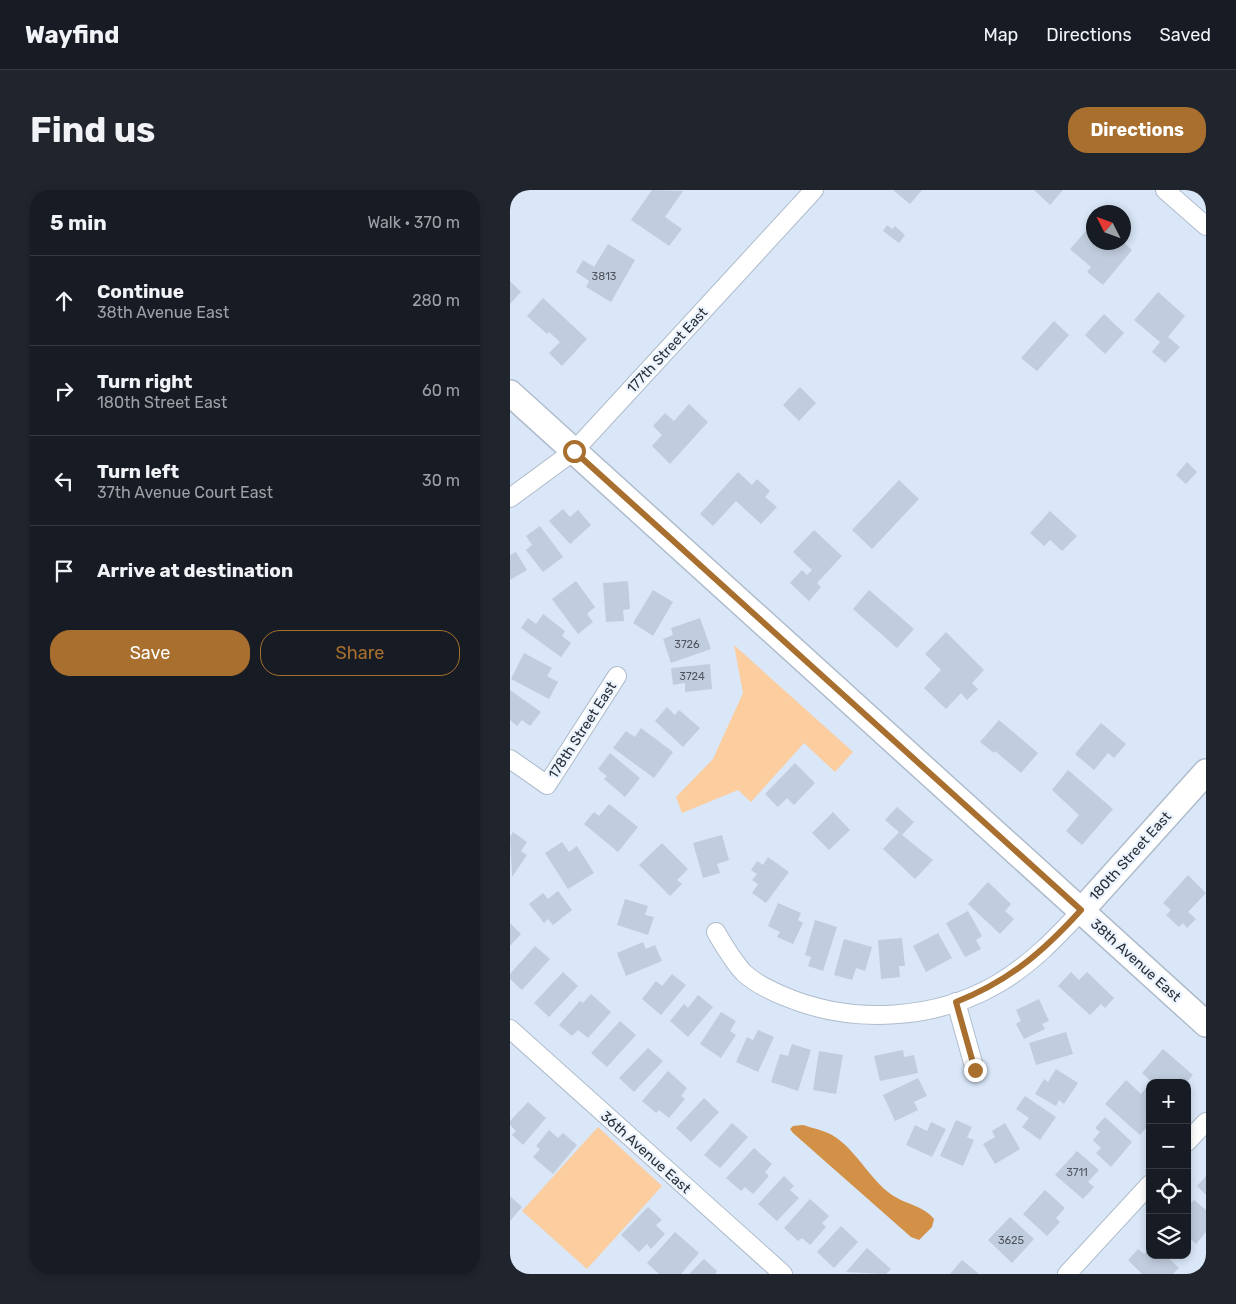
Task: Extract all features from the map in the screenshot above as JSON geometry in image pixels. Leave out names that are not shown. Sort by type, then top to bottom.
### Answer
[{"type":"street","name":"177th Street East","points":[[510,498],[574,451],[814,190]]},
{"type":"street","points":[[1165,190],[1206,226]]},
{"type":"street","name":"38th Avenue East","points":[[510,393],[1206,1024]]},
{"type":"street","name":"178th Street East","points":[[510,759],[547,785],[617,676]]},
{"type":"street","name":"180th Street East","points":[[716,932],[745,973],[770,991],[798,1002],[862,1015],[926,1010],[956,1002],[983,992],[1021,968],[1054,940],[1206,772]]},
{"type":"street","points":[[956,1002],[975,1070]]},
{"type":"street","name":"36th Avenue East","points":[[510,1029],[778,1273]]},
{"type":"street","points":[[1191,1138],[1206,1122]]},
{"type":"street","points":[[1067,1274],[1146,1188]]},
{"type":"shaded area","points":[[734,645],[853,752],[835,772],[804,743],[751,802],[738,790],[682,813],[676,797],[713,759],[743,693]]},
{"type":"shaded area","points":[[803,1125],[829,1133],[841,1141],[876,1181],[892,1195],[920,1208],[930,1215],[934,1219],[932,1227],[919,1240],[911,1237],[790,1129],[793,1126]]},
{"type":"shaded area","points":[[598,1127],[662,1186],[587,1269],[522,1211]]},
{"type":"building","points":[[652,190],[683,191],[665,217],[682,229],[669,246],[631,220]]},
{"type":"building","points":[[893,190],[922,190],[910,204]]},
{"type":"building","points":[[1034,190],[1063,190],[1050,205]]},
{"type":"building","points":[[887,225],[892,229],[895,226],[905,235],[899,243],[883,231]]},
{"type":"building","points":[[1086,231],[1086,250],[1132,250],[1103,285],[1087,272],[1091,267],[1070,249]]},
{"type":"building","points":[[608,244],[635,260],[611,302],[586,287],[589,281],[576,272],[583,260],[594,267]]},
{"type":"building","points":[[510,281],[521,292],[510,304]]},
{"type":"building","points":[[1158,292],[1185,316],[1168,337],[1180,347],[1165,363],[1152,352],[1160,342],[1134,320]]},
{"type":"building","points":[[543,298],[587,339],[562,366],[549,353],[560,342],[549,332],[547,334],[527,316]]},
{"type":"building","points":[[1104,314],[1124,333],[1105,354],[1085,335]]},
{"type":"building","points":[[1054,321],[1069,335],[1037,371],[1021,358]]},
{"type":"building","points":[[800,387],[816,403],[799,421],[783,405]]},
{"type":"building","points":[[689,404],[708,422],[670,464],[652,446],[662,435],[653,426],[665,413],[674,421]]},
{"type":"building","points":[[1187,462],[1197,472],[1186,484],[1176,475]]},
{"type":"building","points":[[738,472],[752,485],[757,479],[770,491],[765,497],[777,507],[761,524],[736,501],[713,526],[700,514]]},
{"type":"building","points":[[899,480],[919,499],[872,549],[852,530]]},
{"type":"building","points":[[563,509],[570,517],[578,510],[591,525],[570,544],[549,521]]},
{"type":"building","points":[[1050,511],[1077,536],[1062,551],[1050,540],[1044,546],[1030,533]]},
{"type":"building","points":[[540,526],[563,557],[543,572],[526,550],[532,545],[526,536]]},
{"type":"building","points":[[814,530],[842,556],[817,583],[821,587],[809,601],[790,583],[802,570],[807,575],[812,570],[793,552]]},
{"type":"building","points":[[516,552],[527,570],[510,580],[510,555]]},
{"type":"building","points":[[576,581],[595,607],[587,614],[593,622],[578,634],[552,599]]},
{"type":"building","points":[[628,581],[630,609],[623,610],[624,621],[606,622],[603,583]]},
{"type":"building","points":[[653,590],[673,602],[653,636],[633,623]]},
{"type":"building","points":[[869,590],[914,629],[897,648],[853,609]]},
{"type":"building","points":[[543,614],[565,631],[562,636],[571,643],[561,657],[521,628],[528,618],[536,624]]},
{"type":"building","points":[[700,618],[711,649],[671,663],[663,639],[673,635],[671,628]]},
{"type":"building","points":[[946,632],[984,670],[972,683],[978,689],[967,700],[961,693],[946,709],[924,688],[941,670],[925,654]]},
{"type":"building","points":[[524,653],[552,668],[547,676],[558,682],[549,699],[511,679]]},
{"type":"building","points":[[710,664],[712,689],[685,692],[685,683],[673,685],[671,668]]},
{"type":"building","points":[[510,690],[541,712],[530,726],[522,720],[517,726],[510,720]]},
{"type":"building","points":[[667,707],[675,715],[679,710],[700,728],[683,747],[655,721]]},
{"type":"building","points":[[999,720],[1038,753],[1021,773],[995,751],[994,753],[980,742]]},
{"type":"building","points":[[1101,723],[1126,744],[1114,758],[1108,753],[1094,770],[1075,754]]},
{"type":"building","points":[[641,728],[673,752],[654,778],[613,748],[626,731],[635,737]]},
{"type":"building","points":[[610,753],[640,778],[625,797],[604,779],[607,776],[598,769]]},
{"type":"building","points":[[795,763],[815,783],[794,805],[787,798],[778,807],[765,794]]},
{"type":"building","points":[[1068,770],[1113,809],[1082,845],[1066,831],[1079,815],[1052,790]]},
{"type":"building","points":[[609,804],[638,827],[618,852],[584,824],[594,812],[599,816]]},
{"type":"building","points":[[897,807],[914,822],[902,835],[933,860],[915,879],[883,849],[899,832],[885,820]]},
{"type":"building","points":[[833,812],[850,830],[829,850],[812,833]]},
{"type":"building","points":[[513,832],[527,842],[521,851],[527,855],[512,877],[510,837]]},
{"type":"building","points":[[722,835],[729,860],[717,864],[720,873],[703,878],[693,843]]},
{"type":"building","points":[[562,842],[569,852],[577,846],[594,873],[568,889],[545,853]]},
{"type":"building","points":[[662,843],[688,869],[677,880],[682,884],[670,896],[639,865]]},
{"type":"building","points":[[768,857],[789,872],[766,903],[752,893],[758,884],[752,880],[757,874],[751,870],[757,861],[763,865]]},
{"type":"building","points":[[1188,875],[1206,893],[1188,912],[1196,919],[1187,928],[1183,923],[1179,927],[1166,915],[1171,910],[1163,903]]},
{"type":"building","points":[[988,882],[1011,904],[1005,911],[1014,919],[1000,934],[968,904]]},
{"type":"building","points":[[558,891],[572,910],[553,925],[548,919],[544,923],[529,904],[543,893],[548,899]]},
{"type":"building","points":[[625,899],[648,906],[645,915],[654,917],[648,935],[617,925]]},
{"type":"building","points":[[778,903],[801,913],[798,920],[803,923],[793,944],[777,937],[780,932],[768,926]]},
{"type":"building","points":[[968,911],[982,936],[976,940],[981,949],[965,957],[946,923]]},
{"type":"building","points":[[815,920],[837,927],[823,971],[808,966],[811,957],[805,955]]},
{"type":"building","points":[[510,923],[521,934],[510,946]]},
{"type":"building","points":[[938,933],[952,958],[926,972],[913,946]]},
{"type":"building","points":[[902,938],[905,966],[899,966],[900,977],[881,979],[878,940]]},
{"type":"building","points":[[844,939],[872,947],[865,971],[856,968],[852,980],[834,975]]},
{"type":"building","points":[[643,942],[646,949],[655,945],[662,961],[626,976],[617,953]]},
{"type":"building","points":[[535,946],[550,959],[522,990],[510,979],[510,974]]},
{"type":"building","points":[[563,972],[578,986],[549,1017],[534,1003]]},
{"type":"building","points":[[1071,972],[1079,980],[1087,972],[1114,998],[1105,1008],[1101,1004],[1090,1015],[1058,986]]},
{"type":"building","points":[[672,974],[686,985],[661,1015],[642,999],[656,981],[662,986]]},
{"type":"building","points":[[591,994],[611,1012],[588,1038],[578,1030],[572,1036],[559,1025],[580,1001],[583,1003]]},
{"type":"building","points":[[698,995],[713,1007],[688,1037],[670,1021],[684,1004],[688,1008]]},
{"type":"building","points":[[1039,999],[1049,1021],[1042,1024],[1045,1029],[1024,1039],[1016,1024],[1021,1021],[1016,1010]]},
{"type":"building","points":[[721,1012],[736,1021],[730,1031],[736,1035],[721,1058],[700,1044]]},
{"type":"building","points":[[620,1021],[636,1035],[607,1067],[591,1053]]},
{"type":"building","points":[[758,1030],[774,1037],[758,1072],[736,1062],[747,1037],[753,1040]]},
{"type":"building","points":[[1066,1032],[1073,1054],[1036,1065],[1029,1043]]},
{"type":"building","points":[[792,1044],[811,1050],[798,1091],[771,1082],[780,1054],[788,1056]]},
{"type":"building","points":[[648,1048],[663,1061],[634,1092],[619,1078]]},
{"type":"building","points":[[1163,1049],[1193,1075],[1190,1079],[1149,1079],[1142,1073]]},
{"type":"building","points":[[903,1050],[904,1057],[914,1055],[918,1073],[880,1081],[874,1056]]},
{"type":"building","points":[[819,1051],[843,1055],[836,1094],[813,1090]]},
{"type":"building","points":[[1056,1069],[1078,1083],[1064,1104],[1059,1100],[1056,1106],[1035,1094],[1044,1079],[1048,1082]]},
{"type":"building","points":[[668,1071],[687,1088],[681,1096],[685,1099],[669,1118],[659,1110],[656,1113],[642,1101]]},
{"type":"building","points":[[918,1078],[927,1096],[914,1102],[918,1110],[895,1121],[883,1095]]},
{"type":"building","points":[[1126,1080],[1141,1094],[1146,1088],[1146,1128],[1140,1135],[1105,1104]]},
{"type":"building","points":[[1025,1096],[1056,1117],[1040,1140],[1022,1127],[1029,1118],[1016,1109]]},
{"type":"building","points":[[704,1098],[719,1112],[691,1142],[676,1128]]},
{"type":"building","points":[[528,1102],[546,1118],[523,1145],[512,1135],[516,1131],[510,1125],[510,1121]]},
{"type":"building","points":[[1105,1117],[1132,1142],[1111,1167],[1096,1153],[1101,1148],[1093,1140],[1100,1132],[1095,1128]]},
{"type":"building","points":[[956,1120],[972,1127],[967,1137],[974,1140],[963,1166],[940,1156]]},
{"type":"building","points":[[931,1122],[946,1129],[932,1157],[906,1145],[915,1125],[927,1131]]},
{"type":"building","points":[[732,1123],[748,1137],[720,1168],[704,1155]]},
{"type":"building","points":[[1005,1123],[1020,1149],[995,1164],[983,1144],[995,1137],[992,1131]]},
{"type":"building","points":[[549,1130],[558,1138],[563,1133],[577,1145],[553,1174],[533,1157],[540,1149],[536,1146]]},
{"type":"building","points":[[754,1148],[772,1164],[765,1172],[769,1176],[753,1194],[745,1187],[741,1191],[726,1178]]},
{"type":"building","points":[[1077,1151],[1099,1170],[1088,1182],[1094,1187],[1083,1199],[1055,1175]]},
{"type":"building","points":[[784,1176],[794,1186],[790,1190],[799,1198],[777,1221],[758,1204]]},
{"type":"building","points":[[1206,1176],[1206,1195],[1197,1186]]},
{"type":"building","points":[[1045,1190],[1065,1208],[1056,1218],[1060,1222],[1047,1236],[1023,1214]]},
{"type":"building","points":[[510,1196],[522,1207],[510,1221]]},
{"type":"building","points":[[810,1199],[829,1216],[822,1223],[826,1227],[810,1245],[802,1238],[798,1241],[784,1228]]},
{"type":"building","points":[[1194,1200],[1206,1210],[1206,1232],[1196,1244],[1191,1240],[1191,1203]]},
{"type":"building","points":[[648,1207],[662,1220],[656,1225],[665,1234],[651,1249],[647,1244],[639,1252],[621,1235]]},
{"type":"building","points":[[1010,1217],[1034,1239],[1012,1263],[988,1240]]},
{"type":"building","points":[[841,1226],[858,1242],[834,1268],[817,1252]]},
{"type":"building","points":[[675,1232],[699,1253],[681,1274],[659,1274],[647,1263]]},
{"type":"building","points":[[867,1248],[891,1269],[886,1274],[846,1272]]},
{"type":"building","points":[[1138,1249],[1144,1254],[1146,1252],[1146,1259],[1169,1259],[1179,1268],[1173,1274],[1142,1274],[1128,1260]]},
{"type":"building","points":[[704,1259],[717,1271],[715,1274],[689,1274]]},
{"type":"building","points":[[962,1260],[979,1274],[950,1274]]},
{"type":"route","points":[[574,451],[1081,910],[1054,940],[1021,968],[983,992],[956,1002],[975,1070]]}]
